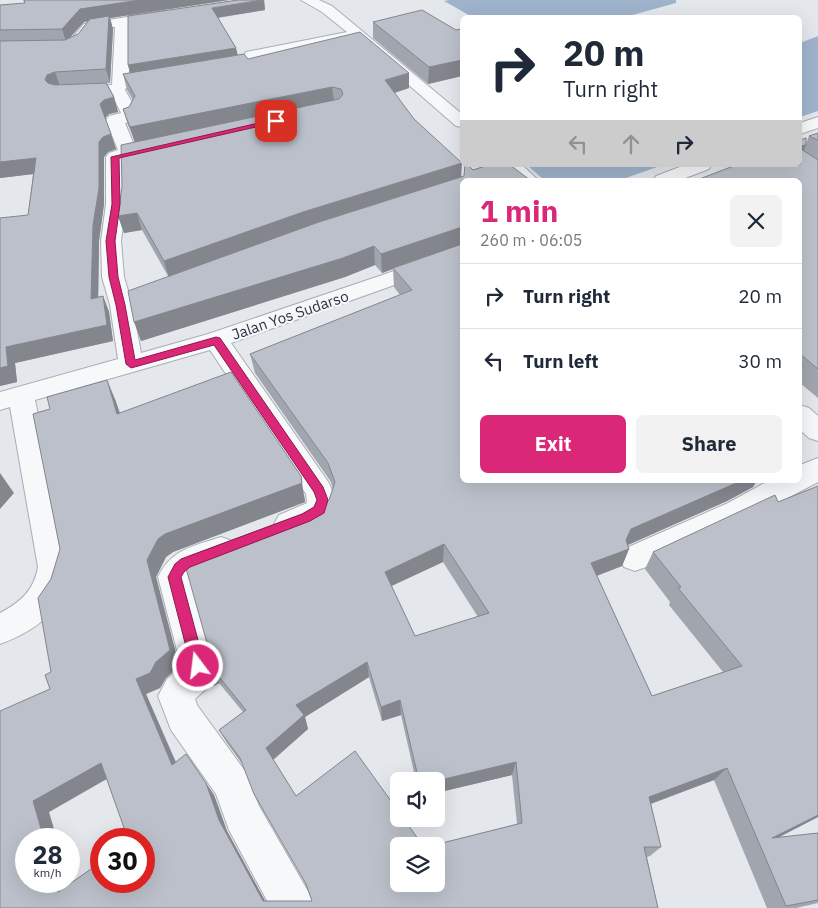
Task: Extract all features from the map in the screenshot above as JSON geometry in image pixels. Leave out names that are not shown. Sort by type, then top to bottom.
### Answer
[{"type":"street","points":[[308,0],[326,10],[358,34],[460,120]]},
{"type":"street","points":[[70,48],[76,45],[87,28],[122,23],[147,12],[176,13]]},
{"type":"street","points":[[122,23],[119,87],[130,113],[126,118],[115,120],[134,151],[115,157],[116,204],[111,241],[113,277],[121,305],[131,364]]},
{"type":"street","points":[[206,70],[248,62],[251,60],[252,55],[255,54],[358,34]]},
{"type":"street","points":[[60,93],[119,87],[178,75]]},
{"type":"street","points":[[802,128],[818,122]]},
{"type":"street","points":[[513,167],[527,178]]},
{"type":"street","points":[[668,178],[697,167]]},
{"type":"street","name":"Jalan Yos Sudarso","points":[[11,398],[216,340],[460,255]]},
{"type":"street","points":[[121,305],[182,284]]},
{"type":"street","points":[[216,340],[319,491],[322,500],[320,510],[306,518],[186,563],[179,568],[174,577],[198,666],[198,673],[194,680],[181,686],[176,696],[184,717],[232,784],[243,816],[294,908]]},
{"type":"street","points":[[0,629],[21,620],[42,602],[52,582],[54,567],[11,398]]},
{"type":"street","points":[[802,417],[818,431]]},
{"type":"street","points":[[802,477],[818,469]]},
{"type":"street","points":[[634,558],[738,511],[789,483]]},
{"type":"water","points":[[676,0],[676,3],[632,15],[469,15],[444,1]]},
{"type":"water","points":[[818,36],[818,111],[802,116],[802,42]]},
{"type":"water","points":[[529,167],[657,167],[626,178],[542,178]]},
{"type":"building","points":[[24,0],[140,0],[80,9],[62,29],[0,30],[0,5],[25,3]]},
{"type":"building","points":[[238,0],[262,0],[212,8],[236,48],[128,65],[128,16]]},
{"type":"building","points":[[422,10],[456,30],[460,29],[460,60],[429,67],[373,22]]},
{"type":"building","points":[[109,16],[106,69],[55,72],[47,75],[45,80],[55,85],[106,83],[114,97],[104,100],[100,104],[111,134],[103,137],[99,142],[99,188],[93,225],[91,299],[103,296],[107,325],[6,347],[8,366],[0,368],[0,218],[28,215],[36,158],[0,162],[0,41],[65,40],[78,34],[90,19]]},
{"type":"building","points":[[360,32],[409,73],[385,80],[414,119],[460,161],[460,164],[303,212],[164,261],[137,213],[118,216],[122,187],[121,145],[339,99],[343,94],[341,89],[332,87],[130,127],[123,109],[129,107],[135,96],[123,74],[244,54],[248,59]]},
{"type":"building","points":[[818,133],[818,140],[809,136]]},
{"type":"building","points":[[806,138],[806,145],[802,146],[802,139]]},
{"type":"building","points":[[802,150],[818,160],[818,369],[802,356],[802,178],[702,178],[731,167],[802,167]]},
{"type":"building","points":[[465,167],[470,167],[473,170],[482,167],[513,167],[527,178],[460,178],[460,228],[381,254],[374,246],[343,258],[134,322],[128,291],[319,222],[464,176]]},
{"type":"building","points":[[460,245],[460,483],[736,483],[631,529],[626,540],[629,549],[591,563],[652,696],[742,666],[678,588],[681,587],[653,552],[775,495],[778,502],[818,486],[818,815],[772,838],[818,833],[818,900],[786,906],[727,768],[649,797],[661,847],[644,847],[658,908],[0,908],[0,711],[50,689],[45,675],[51,672],[38,598],[51,579],[60,549],[33,414],[50,409],[47,397],[107,380],[117,414],[231,372],[301,476],[302,483],[165,534],[158,539],[147,560],[170,650],[156,662],[150,673],[136,679],[172,765],[186,754],[206,783],[219,820],[263,901],[312,901],[306,884],[254,794],[240,758],[219,730],[246,710],[212,668],[206,671],[204,666],[209,650],[184,561],[190,556],[314,510],[329,500],[335,482],[328,463],[250,354],[412,290],[393,268]],"holes":[[[444,544],[489,613],[415,636],[385,572]],[[101,763],[124,828],[155,828],[155,893],[90,893],[90,870],[80,877],[80,893],[15,893],[15,828],[41,828],[33,801]]]},
{"type":"route","points":[[198,666],[174,577],[179,568],[186,563],[306,518],[320,510],[322,500],[319,491],[216,340],[131,364],[121,305],[113,277],[111,241],[116,204],[115,157],[128,152],[276,121]]}]
